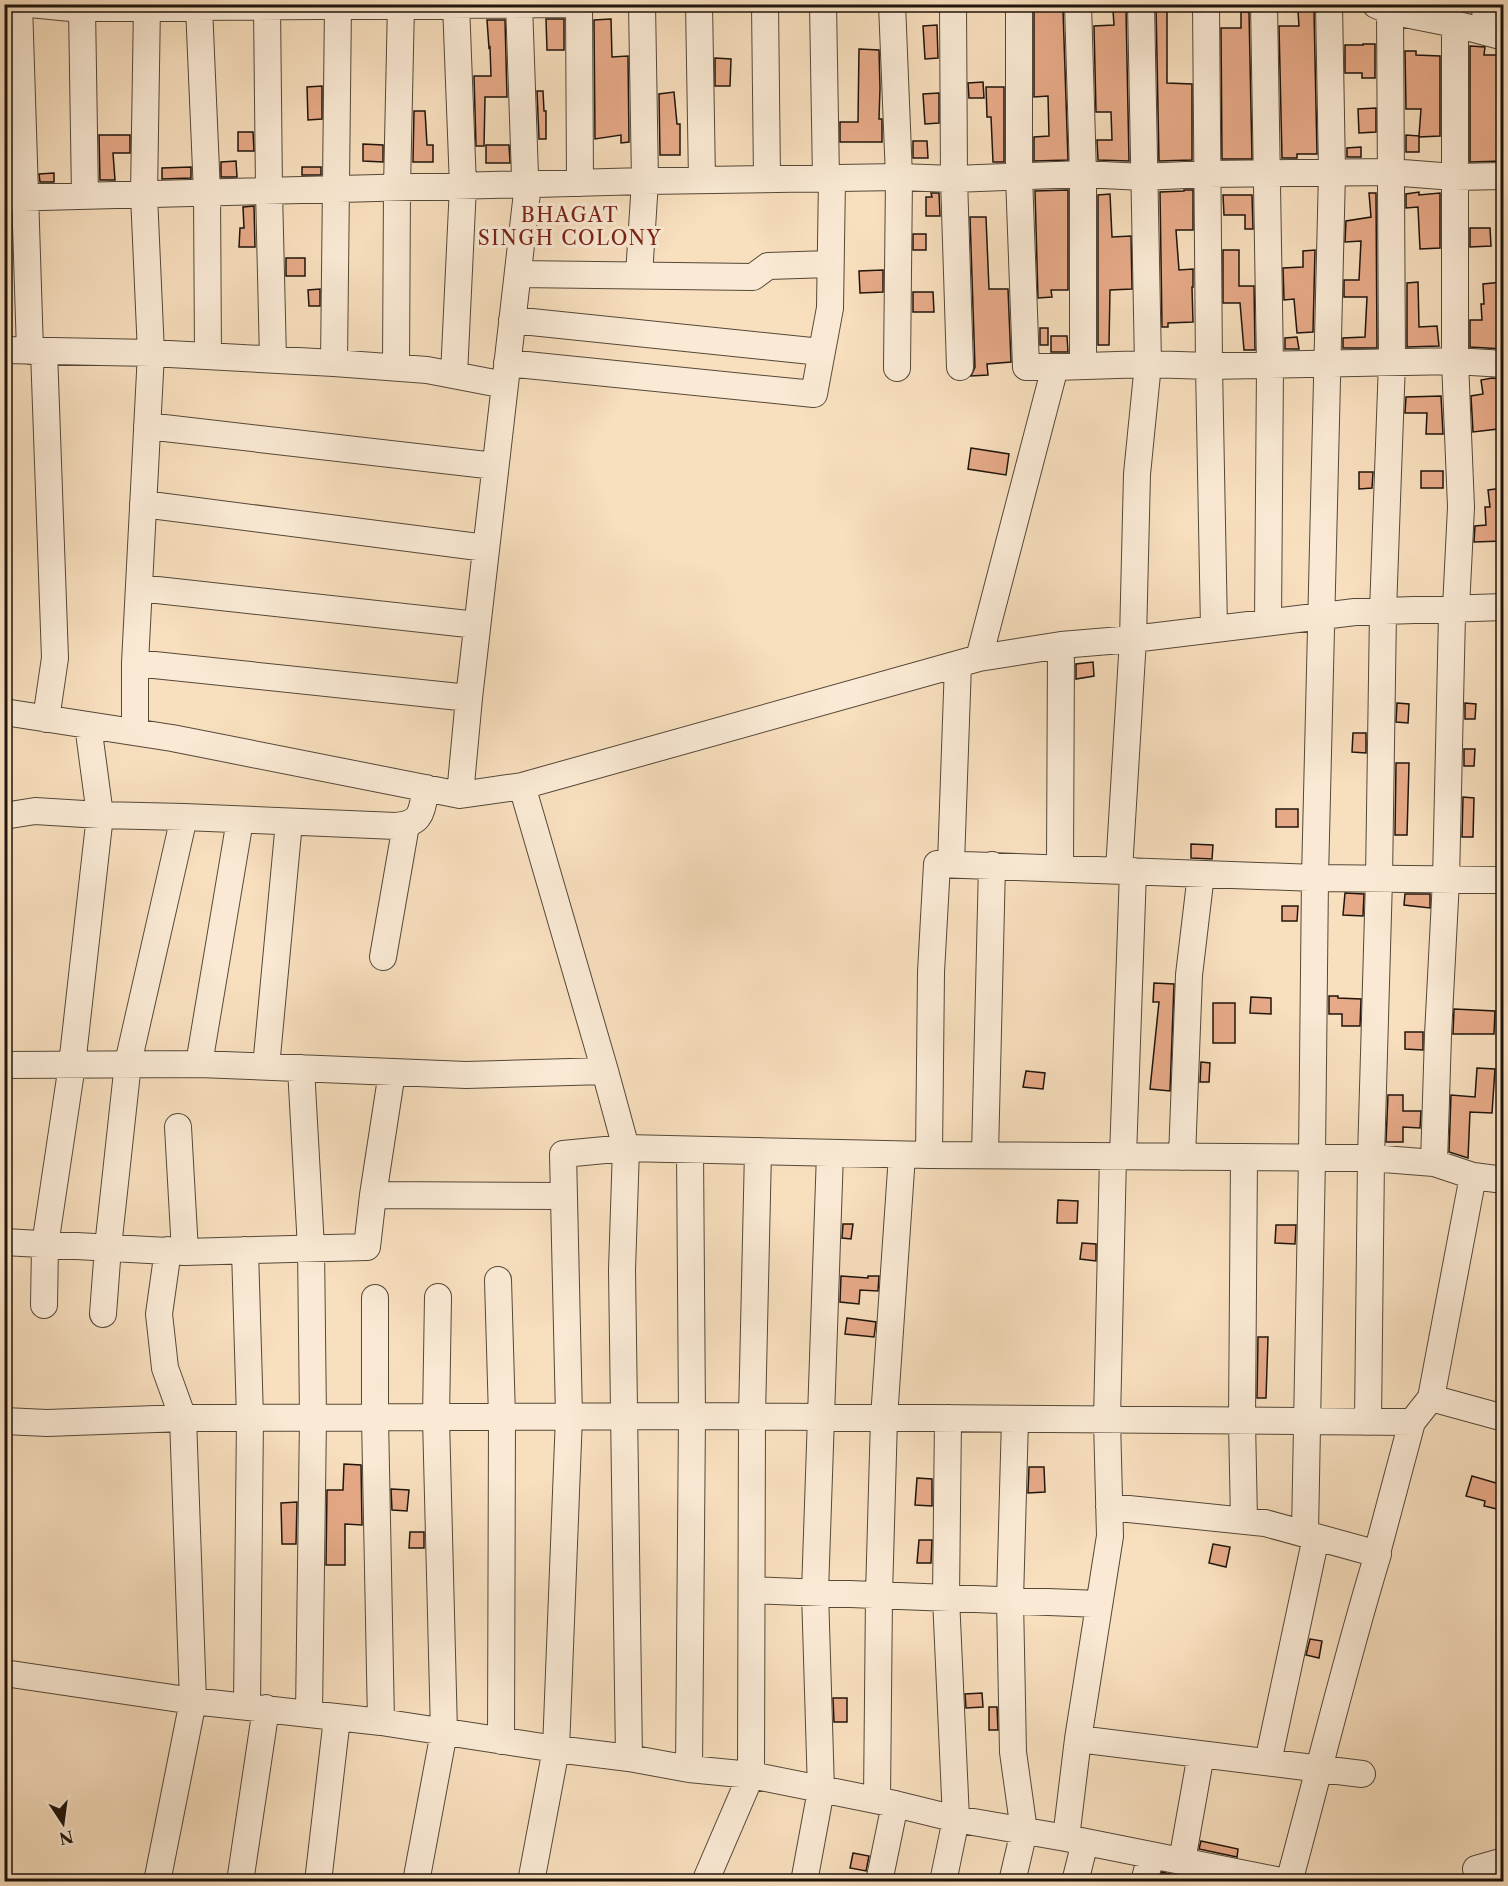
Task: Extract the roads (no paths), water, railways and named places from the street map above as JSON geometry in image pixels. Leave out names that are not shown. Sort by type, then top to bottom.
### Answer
[{"type":"street","points":[[19,4],[15,198],[37,351],[55,658],[46,719]]},
{"type":"street","points":[[30,4],[82,8],[578,4],[580,183]]},
{"type":"street","points":[[639,275],[645,181],[642,4]]},
{"type":"street","points":[[699,4],[702,180]]},
{"type":"street","points":[[765,4],[767,179]]},
{"type":"street","points":[[4,350],[208,355],[427,370],[454,375],[506,374],[814,394],[830,308],[829,178],[823,4]]},
{"type":"street","points":[[892,4],[899,177],[897,368]]},
{"type":"street","points":[[954,4],[954,179],[960,367]]},
{"type":"street","points":[[1019,4],[1019,176],[1026,367],[1455,361],[1503,364]]},
{"type":"street","points":[[1078,4],[1083,174],[1083,366]]},
{"type":"street","points":[[1075,1881],[1078,1739],[1110,1536],[1107,1420],[1118,1156],[1137,474],[1148,364],[1141,4]]},
{"type":"street","points":[[1206,4],[1214,629]]},
{"type":"street","points":[[1264,4],[1270,365],[1268,622]]},
{"type":"street","points":[[1268,1762],[1310,1535],[1307,1421],[1315,878],[1332,172],[1329,4]]},
{"type":"street","points":[[1485,4],[1495,34]]},
{"type":"street","points":[[396,368],[401,5]]},
{"type":"street","points":[[454,375],[463,186],[456,5]]},
{"type":"street","points":[[460,795],[477,625],[528,184],[525,176],[519,5]]},
{"type":"street","points":[[135,732],[135,663],[151,353],[144,195],[147,6]]},
{"type":"street","points":[[334,363],[338,6]]},
{"type":"street","points":[[199,7],[207,193],[208,355]]},
{"type":"street","points":[[267,7],[273,359]]},
{"type":"street","points":[[82,8],[85,196]]},
{"type":"street","points":[[1368,1422],[1371,1158],[1379,879],[1383,610],[1392,362],[1390,172],[1383,8],[1424,12],[1455,24],[1495,34]]},
{"type":"street","points":[[1434,1163],[1446,880],[1452,614],[1456,608],[1461,507],[1455,361],[1455,24]]},
{"type":"street","points":[[15,198],[645,181],[899,177],[954,179],[1083,174],[1143,177],[1390,172],[1454,177],[1503,176]]},
{"type":"street","points":[[518,274],[753,276],[768,266],[830,264]]},
{"type":"street","points":[[512,320],[822,352]]},
{"type":"street","points":[[951,863],[968,661],[1055,367]]},
{"type":"street","points":[[147,426],[495,466]]},
{"type":"street","points":[[143,504],[486,548]]},
{"type":"street","points":[[139,588],[477,625]]},
{"type":"street","points":[[4,712],[184,740],[460,795],[522,786],[968,661],[1061,645],[1134,639],[1355,612],[1503,607]]},
{"type":"street","points":[[1060,868],[1061,645]]},
{"type":"street","points":[[135,663],[469,698]]},
{"type":"street","points":[[44,1305],[45,1245],[72,1065],[100,815],[88,725]]},
{"type":"street","points":[[522,786],[626,1148],[622,1270],[629,1758]]},
{"type":"street","points":[[4,816],[35,811],[396,826],[414,822],[420,816],[426,788]]},
{"type":"street","points":[[104,1314],[108,1247],[128,1063],[184,816]]},
{"type":"street","points":[[199,1064],[240,820]]},
{"type":"street","points":[[266,1067],[289,822]]},
{"type":"street","points":[[383,957],[406,825]]},
{"type":"street","points":[[929,1155],[931,972],[937,864],[1315,878],[1503,880]]},
{"type":"street","points":[[985,1155],[992,865]]},
{"type":"street","points":[[1182,1157],[1189,975],[1201,874]]},
{"type":"street","points":[[4,1065],[199,1064],[466,1075],[605,1071]]},
{"type":"street","points":[[301,1068],[311,1248],[313,1418],[309,1714]]},
{"type":"street","points":[[4,1242],[177,1251],[367,1247],[392,1072]]},
{"type":"street","points":[[157,1881],[193,1701],[183,1418],[165,1368],[159,1314],[177,1251],[178,1127]]},
{"type":"street","points":[[531,1881],[556,1749],[568,1416],[563,1154],[626,1148],[902,1155],[1371,1158],[1434,1163],[1473,1176],[1503,1180]]},
{"type":"street","points":[[689,1769],[692,1416],[690,1150]]},
{"type":"street","points":[[705,1881],[751,1775],[752,1416],[758,1151]]},
{"type":"street","points":[[804,1881],[821,1790],[815,1592],[830,1153]]},
{"type":"street","points":[[879,1881],[886,1802],[879,1595],[884,1418],[902,1155]]},
{"type":"street","points":[[1244,1521],[1242,1420],[1245,1157]]},
{"type":"street","points":[[4,1673],[193,1701],[381,1722],[629,1758],[689,1769],[751,1775],[886,1802],[956,1819],[1288,1881],[1412,1422],[1431,1398],[1473,1176]]},
{"type":"street","points":[[373,1195],[564,1196]]},
{"type":"street","points":[[240,1881],[257,1707],[245,1250]]},
{"type":"street","points":[[498,1280],[502,1417],[501,1741]]},
{"type":"street","points":[[416,1881],[444,1732],[436,1418],[438,1297]]},
{"type":"street","points":[[375,1298],[381,1722]]},
{"type":"street","points":[[1431,1398],[1503,1418]]},
{"type":"street","points":[[4,1421],[47,1423],[183,1418],[752,1416],[1412,1422]]},
{"type":"street","points":[[943,1881],[956,1819],[946,1598],[948,1418]]},
{"type":"street","points":[[1012,1881],[1024,1831],[1013,1752],[1010,1600],[1015,1419]]},
{"type":"street","points":[[1109,1507],[1264,1523],[1377,1553]]},
{"type":"street","points":[[752,1590],[1099,1604]]},
{"type":"street","points":[[318,1881],[337,1718]]},
{"type":"street","points":[[1078,1739],[1362,1774]]},
{"type":"street","points":[[1182,1861],[1201,1754]]},
{"type":"street","points":[[1144,1881],[1151,1855]]},
{"type":"street","points":[[1476,1869],[1503,1862]]},
{"type":"district","name":"BHAGAT SINGH COLONY","points":[[570,226]]}]
